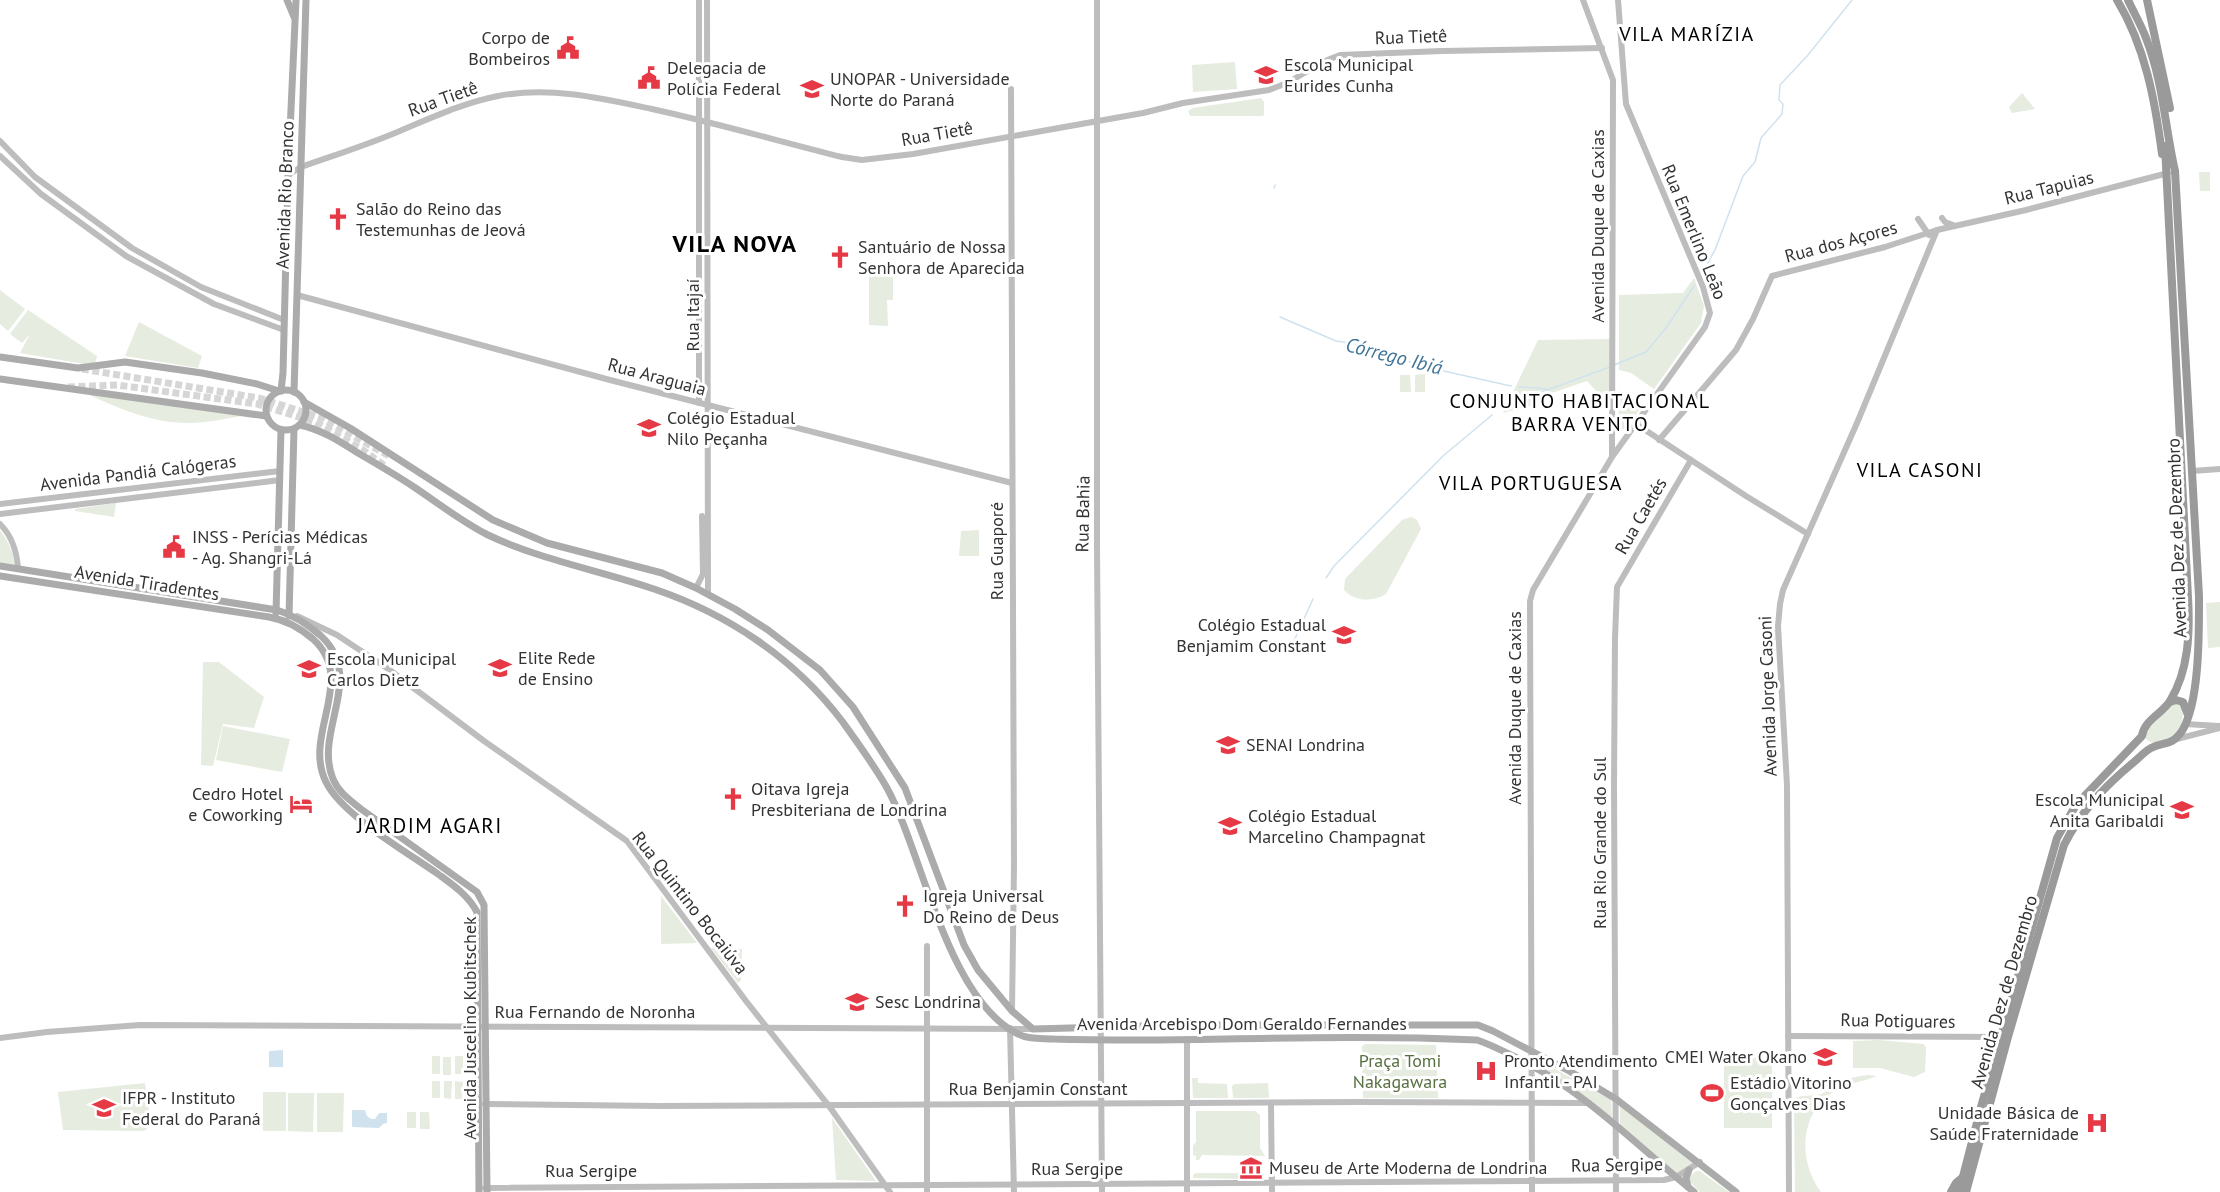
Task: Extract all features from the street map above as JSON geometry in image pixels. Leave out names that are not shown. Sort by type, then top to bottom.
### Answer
[{"type":"highway","points":[[2116,0],[2135,33],[2143,54],[2163,164],[2170,172],[2176,158],[2166,84],[2147,0]]},
{"type":"highway","name":"Avenida Dez de Dezembro","points":[[2004,1036],[2018,1007],[2060,856],[2076,823],[2097,796],[2153,747],[2173,741],[2187,720],[2195,683],[2199,618],[2192,471],[2170,172],[2148,58],[2123,0]]},
{"type":"highway","name":"Avenida Dez de Dezembro","points":[[1959,1192],[1966,1178],[2057,838],[2076,804],[2142,736],[2146,726],[2170,702],[2187,652],[2188,606],[2168,126],[2147,39],[2128,0]]},
{"type":"highway","points":[[2170,702],[2176,700],[2183,702],[2187,707],[2187,720]]},
{"type":"highway","points":[[2142,736],[2144,743],[2153,747]]},
{"type":"highway","points":[[1951,1192],[1956,1183],[1966,1178],[1968,1192]]},
{"type":"main road","points":[[287,0],[295,21]]},
{"type":"main road","name":"Avenida Rio Branco","points":[[280,391],[296,0]]},
{"type":"main road","name":"Avenida Rio Branco","points":[[294,392],[305,13],[308,0]]},
{"type":"main road","points":[[0,357],[78,368],[125,362],[202,373],[280,391],[294,392],[304,402],[350,428],[493,520],[547,543],[662,573],[741,612],[784,641],[820,670],[853,707],[905,788],[964,945],[978,970],[1012,1011],[1033,1029]]},
{"type":"main road","points":[[0,379],[266,416]]},
{"type":"main road","points":[[280,391],[267,403],[266,416],[274,427],[281,430],[297,427]]},
{"type":"main road","points":[[288,622],[297,427],[306,414],[304,402]]},
{"type":"main road","name":"Avenida Arcebispo Dom Geraldo Fernandes","points":[[297,427],[316,429],[409,484],[485,533],[542,557],[656,590],[711,611],[737,626],[774,653],[806,680],[840,719],[887,788],[919,864],[948,945],[962,972],[978,997],[996,1017],[1019,1035],[1031,1038],[1100,1040],[1370,1038],[1477,1040],[1532,1065]]},
{"type":"main road","points":[[276,618],[281,430]]},
{"type":"main road","name":"Avenida Tiradentes","points":[[0,566],[151,590],[288,622]]},
{"type":"main road","points":[[0,575],[16,572],[18,569]]},
{"type":"main road","name":"Avenida Tiradentes","points":[[0,575],[119,594],[277,610]]},
{"type":"main road","points":[[39,582],[41,577],[45,576],[70,581],[88,580]]},
{"type":"main road","points":[[119,594],[119,590],[123,588],[151,590]]},
{"type":"main road","name":"Avenida Juscelino Kubitschek","points":[[277,610],[289,613],[309,626],[332,649],[337,661],[340,691],[328,751],[330,768],[336,785],[361,809],[477,892],[484,905],[479,1192]]},
{"type":"main road","name":"Avenida Juscelino Kubitschek","points":[[288,622],[320,645],[329,663],[332,684],[318,747],[320,764],[329,788],[347,809],[457,888],[469,899],[477,912],[487,1189]]},
{"type":"main road","points":[[477,939],[484,934]]},
{"type":"main road","points":[[1003,1000],[1013,996]]},
{"type":"main road","points":[[1109,1040],[1110,1033],[1114,1030],[1170,1030],[1175,1025]]},
{"type":"main road","name":"Avenida Arcebispo Dom Geraldo Fernandes","points":[[1033,1029],[1175,1025],[1478,1025],[1532,1052]]},
{"type":"main road","points":[[1532,1052],[1616,1099],[1736,1192]]},
{"type":"main road","points":[[1532,1065],[1590,1103],[1691,1190]]},
{"type":"main road","points":[[1689,1170],[1686,1178],[1691,1190]]},
{"type":"street","name":"Rua Itajaí","points":[[699,0],[708,406],[708,594]]},
{"type":"street","name":"Rua Itajaí","points":[[699,404],[707,0]]},
{"type":"street","name":"Rua Bahia","points":[[1097,0],[1102,1192]]},
{"type":"street","name":"Avenida Duque de Caxias","points":[[1532,1192],[1530,602],[1533,590],[1612,457],[1612,77],[1583,0]]},
{"type":"street","points":[[1613,105],[1626,104],[1618,0]]},
{"type":"street","name":"Rua Tietê","points":[[288,175],[300,167],[478,101],[515,93],[547,91],[591,96],[703,120],[842,158],[862,160],[913,154],[1143,113],[1183,103],[1269,90],[1287,84],[1325,61],[1340,56],[1442,51],[1602,48]]},
{"type":"street","points":[[1612,77],[1623,73]]},
{"type":"street","name":"Rua Guaporé","points":[[1011,89],[1012,1011]]},
{"type":"street","name":"Rua Emerlino Leão","points":[[1626,104],[1703,286],[1710,313],[1705,327],[1636,424]]},
{"type":"street","points":[[0,141],[35,177],[132,248],[201,287],[284,320]]},
{"type":"street","points":[[0,156],[61,211],[126,256],[214,304],[284,330]]},
{"type":"street","name":"Rua Tapuias","points":[[1938,230],[2026,210],[2170,172]]},
{"type":"street","points":[[28,183],[35,177]]},
{"type":"street","points":[[61,211],[68,203]]},
{"type":"street","points":[[1942,218],[1947,224],[1956,226]]},
{"type":"street","points":[[1918,219],[1928,233],[1932,245]]},
{"type":"street","name":"Rua dos Açores","points":[[1659,440],[1736,350],[1772,276],[1873,250],[1938,230]]},
{"type":"street","name":"Avenida Jorge Casoni","points":[[1789,1192],[1787,785],[1778,626],[1780,604],[1783,590],[1938,230]]},
{"type":"street","points":[[126,256],[132,248]]},
{"type":"street","points":[[196,295],[201,287]]},
{"type":"street","name":"Rua Araguaia","points":[[297,295],[699,404],[1012,483]]},
{"type":"street","points":[[1612,457],[1636,424],[1808,534]]},
{"type":"street","name":"Rua Caetés","points":[[1617,587],[1691,460]]},
{"type":"street","points":[[2192,471],[2220,469]]},
{"type":"street","name":"Avenida Pandiá Calógeras","points":[[0,504],[280,471]]},
{"type":"street","points":[[221,478],[222,487]]},
{"type":"street","name":"Avenida Pandiá Calógeras","points":[[0,514],[280,480]]},
{"type":"street","points":[[82,494],[84,504]]},
{"type":"street","points":[[696,588],[703,574],[702,516]]},
{"type":"street","points":[[0,524],[12,542],[18,569]]},
{"type":"street","name":"Rua Rio Grande do Sul","points":[[1616,1192],[1614,762],[1617,587]]},
{"type":"street","name":"Rua Quintino Bocaiúva","points":[[289,613],[345,639],[627,841],[828,1106],[890,1192]]},
{"type":"street","points":[[2187,720],[2220,727]]},
{"type":"street","points":[[2173,741],[2220,727]]},
{"type":"street","points":[[927,946],[927,1188]]},
{"type":"street","name":"Rua Fernando de Noronha","points":[[0,1038],[140,1025],[1010,1028]]},
{"type":"street","points":[[1010,1028],[1014,1192]]},
{"type":"street","name":"Avenida Arcebispo Dom Geraldo Fernandes","points":[[1010,1028],[1033,1029]]},
{"type":"street","name":"Rua Potiguares","points":[[1788,1036],[2004,1036]]},
{"type":"street","points":[[1187,1039],[1187,1192]]},
{"type":"street","name":"Rua Benjamin Constant","points":[[485,1104],[828,1106],[1100,1103],[1590,1103]]},
{"type":"street","points":[[1271,1103],[1272,1192]]},
{"type":"street","points":[[1676,1177],[1700,1162]]},
{"type":"street","name":"Rua Sergipe","points":[[479,1192],[487,1189],[832,1189],[884,1185],[927,1188],[1014,1184],[1616,1181],[1664,1180],[1676,1177]]},
{"type":"green space","points":[[1235,62],[1237,89],[1193,92],[1192,65]]},
{"type":"green space","points":[[2022,93],[2035,109],[2012,113],[2009,107]]},
{"type":"green space","points":[[1261,98],[1264,102],[1264,115],[1262,116],[1190,116],[1188,111],[1193,108]]},
{"type":"green space","points":[[2199,172],[2210,172],[2210,191],[2200,191]]},
{"type":"green space","points":[[869,264],[893,265],[893,300],[887,300],[888,326],[869,325]]},
{"type":"green space","points":[[1694,278],[1704,306],[1701,323],[1654,389],[1631,373],[1619,370],[1619,295],[1683,293]]},
{"type":"green space","points":[[0,290],[25,309],[8,331],[0,324]]},
{"type":"green space","points":[[689,300],[696,302],[692,320],[685,318]]},
{"type":"green space","points":[[28,310],[97,356],[95,363],[84,364],[20,353],[30,334],[22,343],[10,334]]},
{"type":"green space","points":[[139,322],[202,356],[198,368],[125,356]]},
{"type":"green space","points":[[1611,339],[1611,407],[1587,381],[1531,400],[1530,406],[1503,413],[1538,340]]},
{"type":"green space","points":[[1425,374],[1425,392],[1415,392],[1415,375]]},
{"type":"green space","points":[[1400,375],[1410,375],[1411,392],[1400,392]]},
{"type":"green space","points":[[1619,390],[1642,406],[1627,427],[1623,429],[1618,427]]},
{"type":"green space","points":[[81,391],[241,416],[195,423],[160,420],[120,408]]},
{"type":"green space","points":[[116,503],[114,517],[75,511],[75,509]]},
{"type":"green space","points":[[1411,517],[1417,520],[1421,529],[1386,594],[1364,600],[1348,594],[1344,590],[1345,579],[1402,520]]},
{"type":"green space","points":[[0,530],[10,547],[14,566],[0,564]]},
{"type":"green space","points":[[979,530],[979,556],[959,556],[961,531]]},
{"type":"green space","points":[[2220,602],[2220,647],[2208,648],[2206,603]]},
{"type":"green space","points":[[1763,623],[1776,630],[1776,640],[1761,640]]},
{"type":"green space","points":[[203,662],[219,662],[264,697],[254,728],[223,724],[213,766],[201,765]]},
{"type":"green space","points":[[2176,703],[2181,705],[2183,713],[2182,721],[2173,736],[2160,743],[2153,743],[2146,739],[2146,731],[2170,706]]},
{"type":"green space","points":[[223,726],[290,739],[282,772],[216,760]]},
{"type":"green space","points":[[661,896],[697,943],[661,944]]},
{"type":"green space","points":[[711,948],[742,949],[741,980],[738,983]]},
{"type":"green space","points":[[1879,1040],[1924,1044],[1926,1048],[1925,1072],[1914,1077],[1880,1068],[1853,1068],[1853,1041]]},
{"type":"green space","name":"Praça Tomi Nakagawara","points":[[1366,1044],[1436,1045],[1438,1098],[1363,1098],[1362,1046]]},
{"type":"green space","points":[[432,1056],[440,1056],[440,1074],[432,1074]]},
{"type":"green space","points":[[455,1056],[463,1056],[463,1074],[455,1074]]},
{"type":"green space","points":[[443,1057],[451,1057],[451,1075],[443,1075]]},
{"type":"green space","points":[[465,1057],[473,1057],[473,1074],[465,1074]]},
{"type":"green space","points":[[1724,1058],[1772,1058],[1772,1128],[1724,1128]]},
{"type":"green space","points":[[1539,1060],[1611,1100],[1612,1116],[1610,1117],[1557,1076],[1538,1066],[1536,1063]]},
{"type":"green space","points":[[1869,1075],[1877,1076],[1833,1092],[1822,1101],[1814,1113],[1808,1125],[1806,1153],[1808,1166],[1821,1192],[1795,1192],[1794,1099],[1821,1094],[1845,1080]]},
{"type":"green space","points":[[1192,1078],[1198,1078],[1198,1083],[1227,1084],[1228,1098],[1193,1098]]},
{"type":"green space","points":[[432,1081],[440,1081],[440,1098],[432,1098]]},
{"type":"green space","points":[[444,1081],[452,1081],[451,1099],[444,1098]]},
{"type":"green space","points":[[455,1081],[463,1082],[462,1099],[455,1099]]},
{"type":"green space","points":[[465,1082],[473,1082],[472,1099],[465,1099]]},
{"type":"green space","name":"IFPR - Instituto Federal do Paraná","points":[[145,1083],[151,1125],[144,1131],[63,1130],[58,1092]]},
{"type":"green space","points":[[1268,1083],[1269,1098],[1233,1098],[1232,1086],[1234,1084]]},
{"type":"green space","points":[[263,1092],[286,1092],[286,1131],[263,1131]]},
{"type":"green space","points":[[288,1093],[314,1093],[313,1132],[288,1131]]},
{"type":"green space","points":[[317,1093],[344,1093],[343,1132],[317,1132]]},
{"type":"green space","points":[[1620,1104],[1695,1163],[1677,1174],[1620,1126]]},
{"type":"green space","points":[[1196,1111],[1255,1111],[1260,1115],[1260,1148],[1265,1156],[1202,1155],[1199,1160],[1196,1160],[1196,1156],[1193,1155],[1193,1146],[1196,1142]]},
{"type":"green space","points":[[407,1112],[416,1112],[416,1128],[407,1128]]},
{"type":"green space","points":[[420,1112],[429,1112],[430,1129],[420,1129]]},
{"type":"green space","points":[[832,1118],[876,1181],[836,1180]]},
{"type":"green space","points":[[1700,1171],[1729,1192],[1700,1192],[1689,1181],[1690,1176]]},
{"type":"green space","points":[[1196,1173],[1248,1173],[1248,1179],[1193,1178]]},
{"type":"water","points":[[283,1050],[283,1067],[269,1067],[269,1051]]},
{"type":"water","points":[[352,1110],[365,1110],[371,1119],[375,1119],[379,1113],[387,1113],[387,1123],[379,1128],[352,1127]]},
{"type":"waterway","points":[[1704,270],[1715,250],[1743,176],[1755,162],[1761,138],[1782,114],[1783,104],[1779,100],[1780,85],[1808,55],[1852,0]]},
{"type":"waterway","points":[[1614,365],[1646,352],[1666,328],[1694,286]]},
{"type":"waterway","name":"Córrego Ibiá","points":[[1280,317],[1336,341],[1364,345],[1421,366],[1511,386]]},
{"type":"waterway","points":[[1505,408],[1517,401],[1610,367]]},
{"type":"waterway","name":"Córrego Ibiá","points":[[1519,387],[1547,389]]},
{"type":"waterway","points":[[1326,578],[1334,566],[1443,456],[1492,415]]},
{"type":"waterway","points":[[1293,643],[1313,599]]},
{"type":"tunnel","points":[[82,369],[259,398],[319,417],[391,457]]},
{"type":"tunnel","points":[[68,387],[117,385],[257,404],[315,422],[363,450],[385,466]]},
{"type":"place","name":"Corpo de Bombeiros","points":[[568,48]]},
{"type":"place","name":"Escola Municipal Eurides Cunha","points":[[1266,75]]},
{"type":"place","name":"Delegacia de Polícia Federal","points":[[649,78]]},
{"type":"place","name":"UNOPAR - Universidade Norte do Paraná","points":[[812,89]]},
{"type":"place","name":"Salão do Reino das Testemunhas de Jeová","points":[[338,219]]},
{"type":"place","name":"Santuário de Nossa Senhora de Aparecida","points":[[840,257]]},
{"type":"place","name":"Colégio Estadual Nilo Peçanha","points":[[649,428]]},
{"type":"place","name":"INSS - Perícias Médicas - Ag. Shangri-Lá","points":[[174,547]]},
{"type":"place","name":"Colégio Estadual Benjamim Constant","points":[[1344,635]]},
{"type":"place","name":"Elite Rede de Ensino","points":[[500,668]]},
{"type":"place","name":"Escola Municipal Carlos Dietz","points":[[309,669]]},
{"type":"place","name":"SENAI Londrina","points":[[1228,745]]},
{"type":"place","name":"Oitava Igreja Presbiteriana de Londrina","points":[[733,799]]},
{"type":"place","name":"Cedro Hotel e Coworking","points":[[301,804]]},
{"type":"place","name":"Escola Municipal Anita Garibaldi","points":[[2182,810]]},
{"type":"place","name":"Colégio Estadual Marcelino Champagnat","points":[[1230,826]]},
{"type":"place","name":"Igreja Universal Do Reino de Deus","points":[[905,906]]},
{"type":"place","name":"Sesc Londrina","points":[[857,1002]]},
{"type":"place","name":"CMEI Water Okano","points":[[1825,1057]]},
{"type":"place","name":"Pronto Atendimento Infantil - PAI","points":[[1486,1071]]},
{"type":"place","name":"Estádio Vitorino Gonçalves Dias","points":[[1712,1093]]},
{"type":"place","name":"IFPR - Instituto Federal do Paraná","points":[[104,1108]]},
{"type":"place","name":"Unidade Básica de Saúde Fraternidade","points":[[2097,1123]]},
{"type":"place","name":"Museu de Arte Moderna de Londrina","points":[[1251,1168]]},
{"type":"district","name":"VILA MARÍZIA","points":[[1687,34]]},
{"type":"district","name":"VILA NOVA","points":[[735,244]]},
{"type":"district","name":"CONJUNTO HABITACIONAL BARRA VENTO","points":[[1580,412]]},
{"type":"district","name":"VILA CASONI","points":[[1920,470]]},
{"type":"district","name":"VILA PORTUGUESA","points":[[1531,483]]},
{"type":"district","name":"JARDIM AGARI","points":[[430,826]]}]
